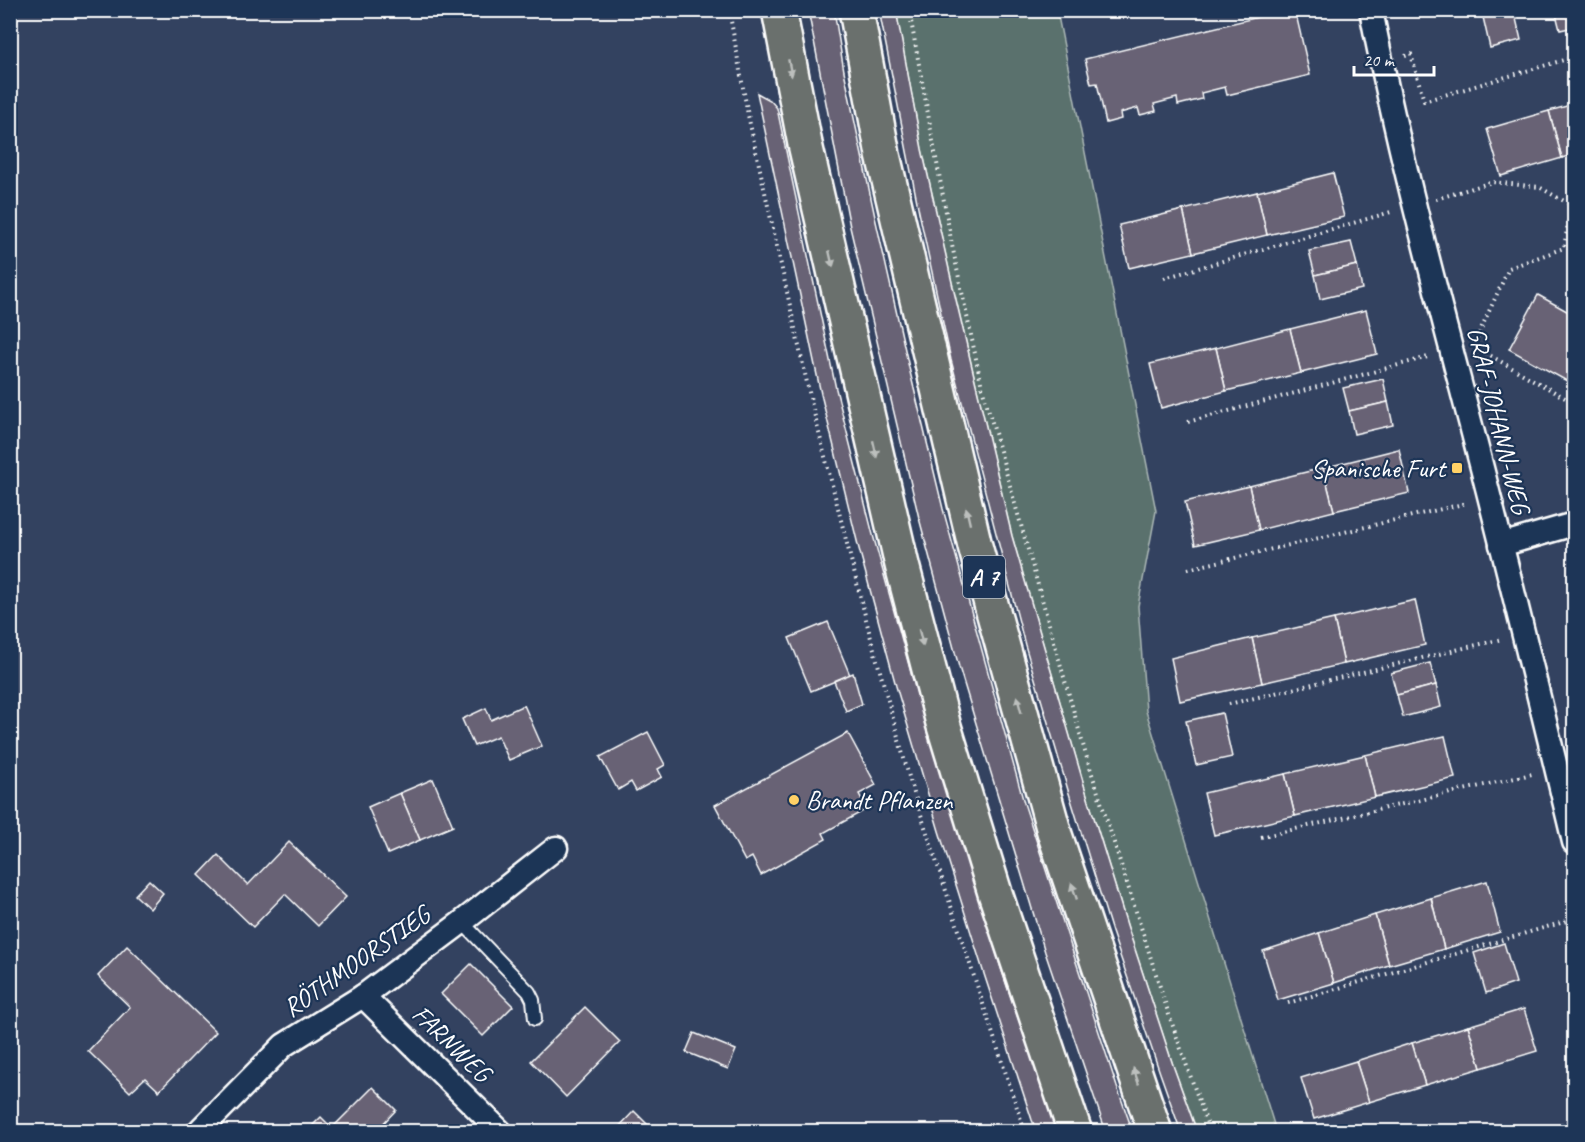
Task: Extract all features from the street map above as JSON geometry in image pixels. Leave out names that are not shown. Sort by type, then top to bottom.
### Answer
[{"type":"highway","points":[[779,10],[805,144],[902,565],[943,723],[995,893],[1075,1131]]},
{"type":"highway","name":"A 7","points":[[855,10],[883,155],[973,539],[1055,835],[1155,1131]]},
{"type":"street","name":"GRAF-JOHANN-WEG","points":[[1371,10],[1414,205],[1575,842]]},
{"type":"street","points":[[1501,545],[1575,524]]},
{"type":"street","name":"RÖTHMOORSTIEG","points":[[198,1131],[284,1045],[363,996],[556,848]]},
{"type":"street","name":"FARNWEG","points":[[363,996],[501,1131]]},
{"type":"lane","points":[[462,922],[529,992],[533,1000],[535,1019]]},
{"type":"path","points":[[729,10],[748,115],[811,401],[869,631],[911,784],[1024,1131]]},
{"type":"path","points":[[909,10],[952,245],[982,387],[1086,755],[1169,1015],[1210,1131]]},
{"type":"path","points":[[1382,63],[1411,54],[1424,102],[1575,57]]},
{"type":"path","points":[[1164,278],[1492,182],[1539,188],[1573,204],[1564,248],[1509,268],[1473,346],[1575,403]]},
{"type":"path","points":[[1188,422],[1452,351]]},
{"type":"path","points":[[1188,569],[1489,498]]},
{"type":"path","points":[[1229,704],[1523,634]]},
{"type":"path","points":[[1261,837],[1556,768]]},
{"type":"path","points":[[1288,1003],[1575,919]]},
{"type":"path","points":[[1545,1131],[1575,1119]]},
{"type":"green space","points":[[896,11],[1057,11],[1156,511],[1138,606],[1146,711],[1276,1131],[1197,1131],[1174,1068],[1084,785],[1012,536],[922,149]]},
{"type":"building","points":[[808,10],[834,10],[844,71],[875,217],[943,509],[1024,803],[1133,1132],[1106,1132],[1045,952],[959,667],[919,518],[850,227]]},
{"type":"building","points":[[879,10],[896,10],[922,149],[1012,536],[1128,928],[1197,1132],[1181,1132],[1160,1073],[1112,932],[1025,645],[951,360]]},
{"type":"building","points":[[1287,10],[1295,10],[1310,75],[1227,95],[1225,87],[1201,93],[1202,99],[1178,105],[1177,98],[1154,104],[1156,111],[1140,115],[1138,108],[1120,113],[1121,119],[1106,123],[1097,83],[1091,84],[1085,59]]},
{"type":"building","points":[[1514,10],[1521,40],[1490,48],[1483,17]]},
{"type":"building","points":[[1555,10],[1574,10],[1574,27],[1560,30]]},
{"type":"building","points":[[757,93],[770,100],[777,108],[836,389],[873,535],[956,825],[1001,968],[1057,1132],[1037,1132],[1032,1120],[939,831],[896,686],[821,394]]},
{"type":"building","points":[[1574,104],[1574,154],[1562,158],[1549,111]]},
{"type":"building","points":[[1549,111],[1562,158],[1501,176],[1487,129]]},
{"type":"building","points":[[1333,173],[1344,217],[1267,235],[1257,192]]},
{"type":"building","points":[[1257,192],[1267,235],[1193,253],[1183,210]]},
{"type":"building","points":[[1183,210],[1193,253],[1129,268],[1119,225]]},
{"type":"building","points":[[1351,242],[1357,265],[1315,275],[1309,251]]},
{"type":"building","points":[[1357,265],[1362,289],[1320,299],[1315,275]]},
{"type":"building","points":[[1538,295],[1574,315],[1574,385],[1509,349]]},
{"type":"building","points":[[1366,310],[1377,354],[1301,373],[1290,329]]},
{"type":"building","points":[[1290,329],[1301,373],[1226,391],[1216,348]]},
{"type":"building","points":[[1216,348],[1226,391],[1161,408],[1150,364]]},
{"type":"building","points":[[1383,379],[1388,402],[1349,411],[1343,388]]},
{"type":"building","points":[[1388,402],[1393,425],[1354,434],[1349,411]]},
{"type":"building","points":[[1399,449],[1409,493],[1334,511],[1323,468]]},
{"type":"building","points":[[1323,468],[1334,511],[1259,530],[1249,486]]},
{"type":"building","points":[[1249,486],[1259,530],[1195,545],[1185,502]]},
{"type":"building","points":[[1415,600],[1425,645],[1344,664],[1334,619]]},
{"type":"building","points":[[1334,619],[1344,664],[1262,683],[1252,638]]},
{"type":"building","points":[[828,622],[850,675],[811,691],[789,638]]},
{"type":"building","points":[[1252,638],[1262,683],[1180,701],[1171,658]]},
{"type":"building","points":[[1430,663],[1436,685],[1397,695],[1391,673]]},
{"type":"building","points":[[853,673],[862,704],[846,711],[834,681]]},
{"type":"building","points":[[1436,685],[1441,707],[1403,717],[1397,695]]},
{"type":"building","points":[[524,705],[542,746],[509,760],[498,736],[474,746],[462,719],[486,708],[491,720]]},
{"type":"building","points":[[1222,713],[1232,757],[1196,765],[1186,721]]},
{"type":"building","points":[[648,732],[665,765],[658,769],[662,777],[636,791],[631,782],[618,790],[600,757]]},
{"type":"building","name":"Brandt Pflanzen","points":[[848,733],[876,785],[859,794],[867,809],[823,833],[826,839],[761,875],[752,857],[745,861],[715,805]]},
{"type":"building","points":[[1445,736],[1455,778],[1375,797],[1365,755]]},
{"type":"building","points":[[1365,755],[1375,797],[1295,816],[1285,774]]},
{"type":"building","points":[[1285,774],[1295,816],[1214,835],[1204,793]]},
{"type":"building","points":[[433,779],[453,826],[420,840],[400,793]]},
{"type":"building","points":[[400,793],[420,840],[388,854],[368,807]]},
{"type":"building","points":[[289,842],[346,897],[318,926],[285,894],[253,927],[199,875],[218,855],[248,885]]},
{"type":"building","points":[[149,880],[163,893],[150,909],[135,895]]},
{"type":"building","points":[[1487,881],[1500,932],[1444,949],[1431,898]]},
{"type":"building","points":[[1431,898],[1444,949],[1389,965],[1375,915]]},
{"type":"building","points":[[1375,915],[1389,965],[1334,983],[1319,933]]},
{"type":"building","points":[[1319,933],[1334,983],[1278,1000],[1263,951]]},
{"type":"building","points":[[1504,943],[1516,983],[1486,993],[1474,953]]},
{"type":"building","points":[[127,946],[216,1032],[159,1091],[145,1078],[130,1092],[88,1051],[130,1007],[98,976]]},
{"type":"building","points":[[471,964],[513,1006],[483,1036],[441,994]]},
{"type":"building","points":[[585,1007],[620,1042],[566,1097],[531,1061]]},
{"type":"building","points":[[1524,1009],[1537,1051],[1481,1068],[1468,1026]]},
{"type":"building","points":[[1468,1026],[1481,1068],[1425,1085],[1412,1043]]},
{"type":"building","points":[[694,1033],[736,1050],[728,1069],[686,1052]]},
{"type":"building","points":[[1412,1043],[1425,1085],[1369,1102],[1356,1061]]},
{"type":"building","points":[[1356,1061],[1369,1102],[1314,1119],[1301,1078]]},
{"type":"building","points":[[373,1087],[396,1110],[375,1132],[306,1132],[321,1117],[332,1128]]},
{"type":"building","points":[[634,1111],[655,1132],[614,1132]]},
{"type":"place","name":"Spanische Furt","points":[[1457,468]]},
{"type":"place","name":"Brandt Pflanzen","points":[[794,800]]}]
